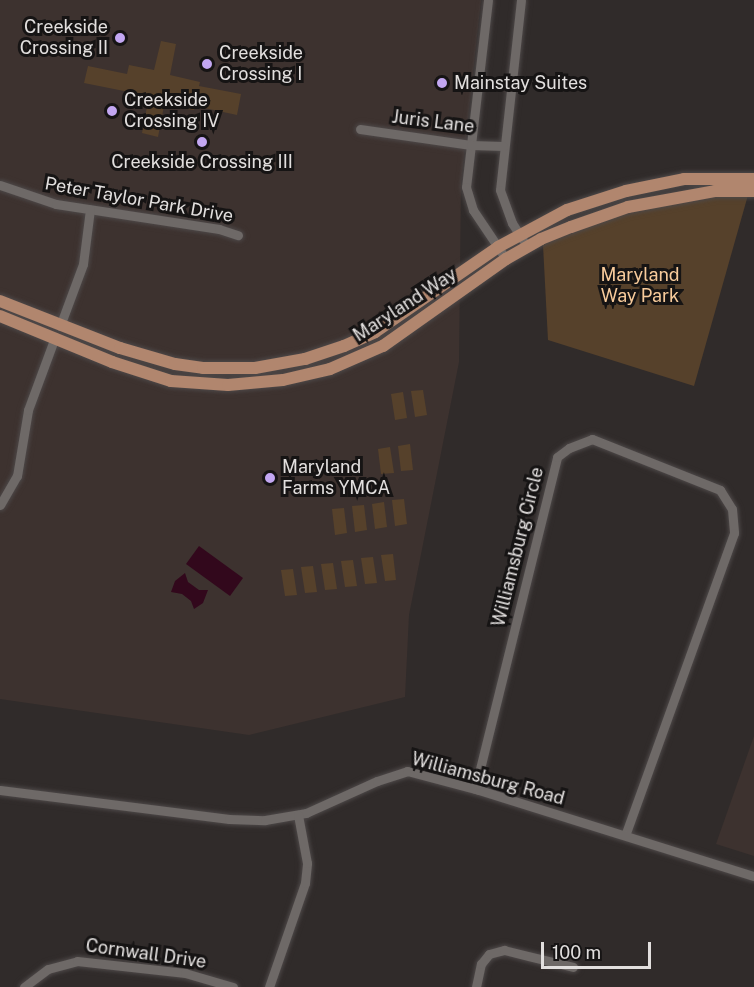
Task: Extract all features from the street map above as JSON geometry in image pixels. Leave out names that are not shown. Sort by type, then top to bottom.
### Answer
[{"type":"main road","name":"Maryland Way","points":[[0,316],[175,364],[203,368],[255,368],[344,346],[387,324],[519,234],[577,207],[626,191],[684,179],[754,178]]},
{"type":"main road","points":[[684,179],[687,196]]},
{"type":"main road","name":"Maryland Way","points":[[0,301],[112,362],[171,381],[215,385],[269,382],[330,369],[351,362],[395,338],[506,259],[572,227],[628,207],[737,189],[754,190]]},
{"type":"main road","points":[[387,324],[395,338]]},
{"type":"main road","points":[[325,352],[330,369]]},
{"type":"main road","points":[[171,381],[175,364]]},
{"type":"street","points":[[488,0],[466,187],[473,210],[506,259]]},
{"type":"street","points":[[521,0],[503,146],[500,190],[527,247]]},
{"type":"street","name":"Juris Lane","points":[[360,129],[471,145],[503,146]]},
{"type":"street","name":"Peter Taylor Park Drive","points":[[0,185],[56,204],[228,230],[238,235]]},
{"type":"street","points":[[0,505],[17,476],[28,410],[83,264],[90,209]]},
{"type":"street","name":"Williamsburg Circle","points":[[475,789],[557,457],[569,448],[592,439],[720,490],[732,509],[734,533],[625,836]]},
{"type":"street","name":"Williamsburg Road","points":[[0,790],[229,819],[266,820],[298,815],[407,771],[475,789],[754,876]]},
{"type":"street","points":[[269,987],[305,883],[307,863],[298,815]]},
{"type":"street","points":[[476,987],[482,964],[489,954],[504,950],[573,967]]},
{"type":"street","name":"Cornwall Drive","points":[[24,987],[48,969],[67,962],[84,961],[185,973],[233,987]]},
{"type":"shaded area","points":[[0,0],[481,0],[461,183],[459,362],[409,615],[405,697],[249,735],[0,699]]},
{"type":"shaded area","points":[[199,546],[243,578],[230,596],[186,564]]},
{"type":"shaded area","points":[[185,573],[188,582],[199,590],[208,590],[203,603],[194,609],[191,601],[182,594],[171,592],[175,581]]},
{"type":"shaded area","points":[[754,736],[754,856],[716,844]]},
{"type":"green space","points":[[161,41],[176,44],[170,75],[200,82],[199,86],[241,94],[237,115],[195,106],[194,110],[164,106],[158,137],[142,133],[149,96],[84,83],[88,66],[127,74],[129,65],[154,70]]},
{"type":"green space","name":"Maryland Way Park","points":[[748,195],[694,386],[548,340],[543,245],[603,216],[672,199]]},
{"type":"green space","points":[[423,390],[427,415],[415,417],[411,391]]},
{"type":"green space","points":[[403,392],[407,418],[395,420],[391,394]]},
{"type":"green space","points":[[410,444],[413,470],[401,471],[398,446]]},
{"type":"green space","points":[[390,447],[394,473],[381,474],[378,449]]},
{"type":"green space","points":[[404,499],[407,524],[395,526],[392,500]]},
{"type":"green space","points":[[384,502],[387,527],[375,529],[372,504]]},
{"type":"green space","points":[[364,505],[367,530],[355,532],[352,506]]},
{"type":"green space","points":[[344,508],[347,533],[335,535],[332,509]]},
{"type":"green space","points":[[393,554],[396,580],[385,581],[381,555]]},
{"type":"green space","points":[[373,557],[377,583],[365,584],[361,558]]},
{"type":"green space","points":[[353,560],[357,586],[345,587],[341,561]]},
{"type":"green space","points":[[333,563],[337,589],[325,590],[321,564]]},
{"type":"green space","points":[[313,566],[317,592],[305,593],[301,567]]},
{"type":"green space","points":[[293,569],[297,595],[285,596],[281,570]]},
{"type":"place","name":"Creekside Crossing II","points":[[120,38]]},
{"type":"place","name":"Creekside Crossing I","points":[[207,64]]},
{"type":"place","name":"Mainstay Suites","points":[[442,83]]},
{"type":"place","name":"Creekside Crossing IV","points":[[112,111]]},
{"type":"place","name":"Creekside Crossing III","points":[[202,142]]},
{"type":"place","name":"Maryland Farms YMCA","points":[[270,478]]}]
